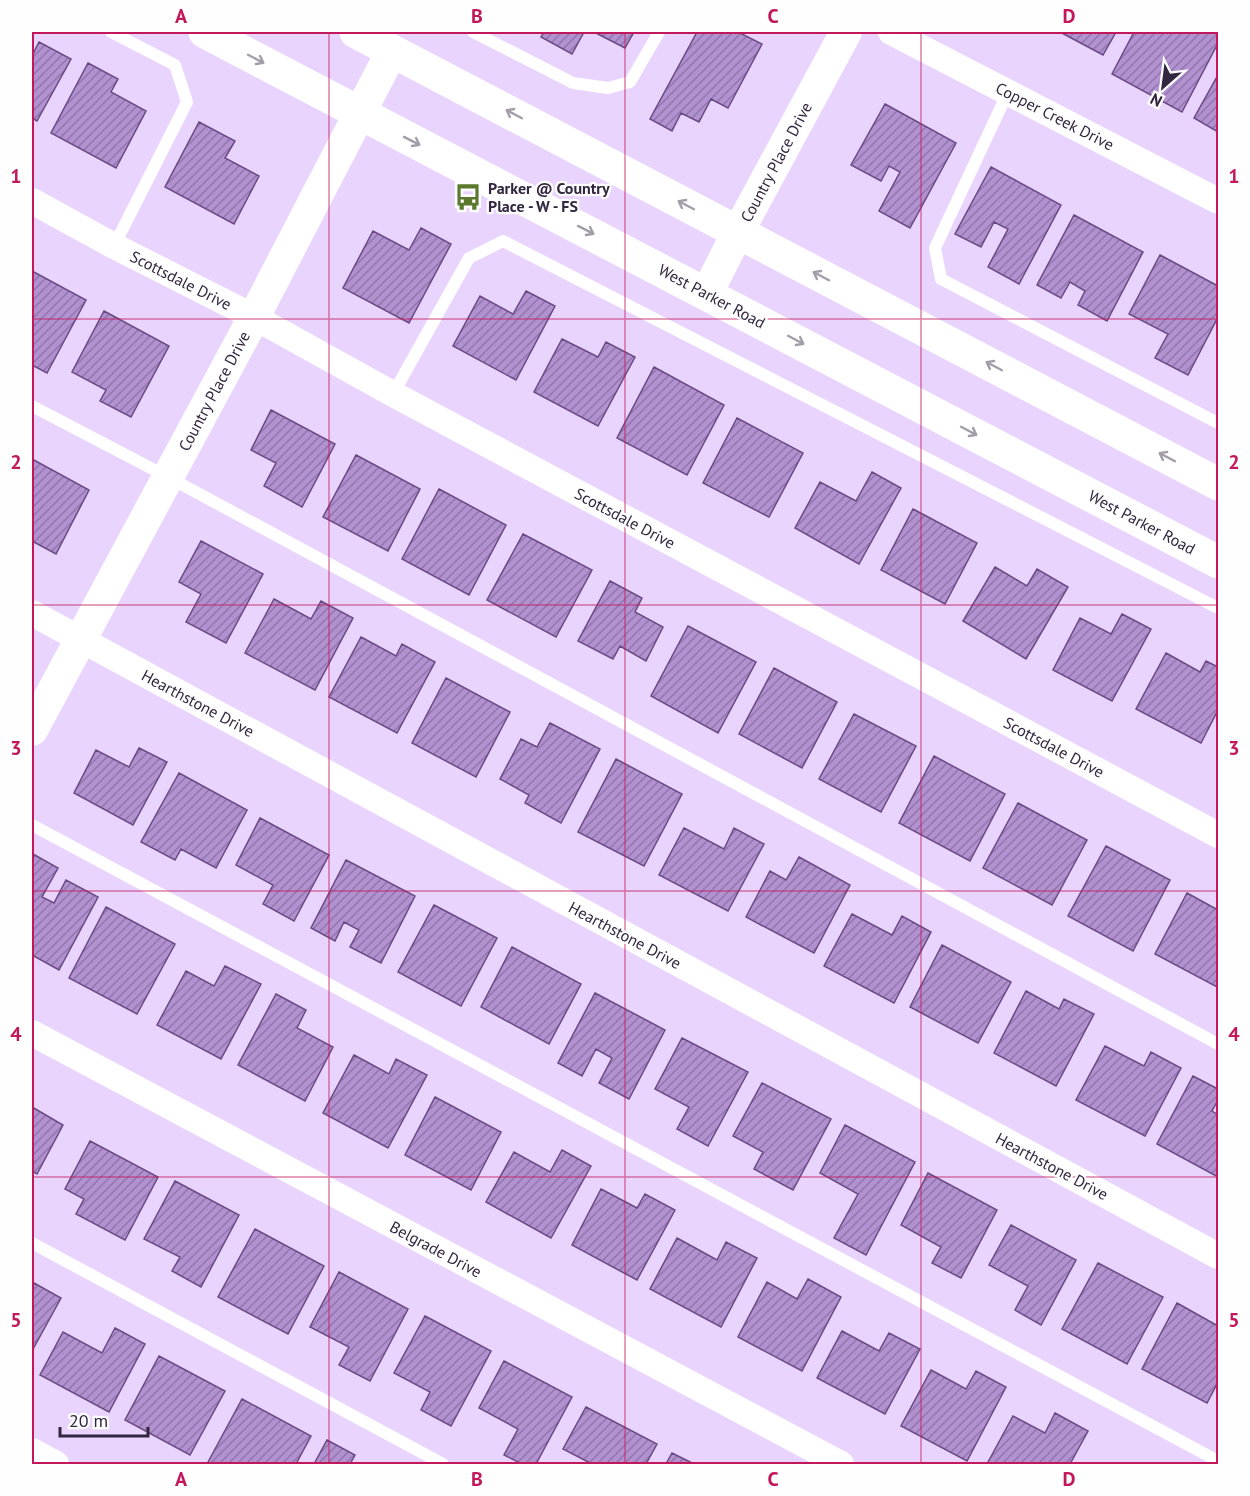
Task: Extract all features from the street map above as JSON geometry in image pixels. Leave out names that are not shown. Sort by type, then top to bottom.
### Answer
[{"type":"main road","name":"West Parker Road","points":[[205,32],[1218,562]]},
{"type":"main road","points":[[356,32],[1218,484]]},
{"type":"street","name":"Country Place Drive","points":[[707,293],[846,32]]},
{"type":"street","name":"Copper Creek Drive","points":[[891,32],[1218,201]]},
{"type":"street","name":"Country Place Drive","points":[[32,730],[254,317],[392,51]]},
{"type":"street","name":"Scottsdale Drive","points":[[32,201],[114,246],[254,317],[393,394],[1218,835]]},
{"type":"street","name":"Hearthstone Drive","points":[[32,613],[1218,1256]]},
{"type":"street","name":"Belgrade Drive","points":[[32,1033],[841,1464]]},
{"type":"street","points":[[32,1451],[56,1464]]},
{"type":"lane","points":[[111,32],[176,65],[187,102],[114,246]]},
{"type":"lane","points":[[473,32],[573,83],[608,88],[630,82],[659,32]]},
{"type":"lane","points":[[1008,92],[935,248],[940,279],[1218,423]]},
{"type":"lane","points":[[393,394],[469,258],[503,241],[1218,608]]},
{"type":"lane","points":[[32,406],[168,477],[1218,1044]]},
{"type":"lane","points":[[32,825],[1218,1461]]},
{"type":"lane","points":[[32,1243],[443,1464]]},
{"type":"building","points":[[544,32],[584,32],[572,54],[541,37]]},
{"type":"building","points":[[594,32],[634,32],[625,48]]},
{"type":"building","points":[[697,32],[738,32],[762,44],[728,108],[711,99],[699,122],[681,113],[672,131],[650,119]]},
{"type":"building","points":[[1060,32],[1116,32],[1103,55]]},
{"type":"building","points":[[1134,32],[1218,33],[1218,43],[1182,112],[1112,74]]},
{"type":"building","points":[[39,42],[71,59],[37,121],[32,118],[32,56]]},
{"type":"building","points":[[88,63],[118,79],[111,92],[146,111],[116,168],[51,133]]},
{"type":"building","points":[[1218,75],[1218,132],[1194,118]]},
{"type":"building","points":[[885,104],[956,143],[910,228],[879,211],[900,172],[889,166],[881,181],[851,165]]},
{"type":"building","points":[[199,122],[235,141],[225,158],[259,176],[234,224],[165,187]]},
{"type":"building","points":[[991,167],[1061,205],[1019,284],[988,267],[1008,229],[994,222],[981,247],[955,234]]},
{"type":"building","points":[[1074,215],[1143,252],[1107,321],[1078,305],[1085,291],[1070,282],[1061,298],[1037,285]]},
{"type":"building","points":[[421,228],[451,244],[409,323],[343,288],[373,231],[409,250]]},
{"type":"building","points":[[1160,255],[1218,286],[1218,317],[1188,375],[1155,358],[1168,334],[1129,314]]},
{"type":"building","points":[[32,271],[86,300],[47,373],[32,365]]},
{"type":"building","points":[[526,291],[555,306],[516,380],[453,346],[480,296],[513,314]]},
{"type":"building","points":[[104,311],[169,346],[131,417],[100,401],[106,390],[72,372]]},
{"type":"building","points":[[562,339],[598,357],[606,342],[635,357],[598,426],[534,392]]},
{"type":"building","points":[[654,367],[724,405],[687,475],[617,438]]},
{"type":"building","points":[[271,410],[335,444],[302,507],[264,486],[276,463],[251,450]]},
{"type":"building","points":[[737,418],[803,453],[769,517],[703,483]]},
{"type":"building","points":[[356,455],[420,489],[388,551],[323,517]]},
{"type":"building","points":[[32,459],[89,490],[56,554],[32,541]]},
{"type":"building","points":[[872,472],[901,488],[859,564],[795,528],[820,482],[856,501]]},
{"type":"building","points":[[439,489],[506,525],[469,595],[402,559]]},
{"type":"building","points":[[913,509],[977,543],[945,604],[881,570]]},
{"type":"building","points":[[523,534],[592,570],[556,637],[487,600]]},
{"type":"building","points":[[201,541],[263,574],[226,643],[186,622],[201,594],[179,582]]},
{"type":"building","points":[[995,567],[1027,586],[1037,569],[1068,587],[1026,659],[963,621]]},
{"type":"building","points":[[610,581],[642,598],[635,612],[663,627],[646,661],[620,646],[613,659],[578,641]]},
{"type":"building","points":[[274,599],[311,619],[321,601],[353,618],[315,690],[245,653]]},
{"type":"building","points":[[1122,614],[1151,629],[1112,701],[1053,670],[1080,618],[1111,634]]},
{"type":"building","points":[[688,626],[756,662],[718,733],[651,696]]},
{"type":"building","points":[[361,637],[396,656],[402,644],[435,662],[397,733],[329,697]]},
{"type":"building","points":[[1166,653],[1200,672],[1206,661],[1218,667],[1218,710],[1201,743],[1136,709]]},
{"type":"building","points":[[774,668],[837,702],[802,768],[739,734]]},
{"type":"building","points":[[446,678],[510,712],[476,777],[412,743]]},
{"type":"building","points":[[854,714],[916,746],[881,812],[819,779]]},
{"type":"building","points":[[550,723],[600,749],[561,823],[525,803],[529,795],[500,779],[521,739],[537,747]]},
{"type":"building","points":[[139,748],[167,762],[133,825],[74,793],[96,750],[129,767]]},
{"type":"building","points":[[934,756],[1005,794],[970,861],[899,823]]},
{"type":"building","points":[[616,759],[682,794],[644,866],[578,832]]},
{"type":"building","points":[[179,773],[247,810],[216,868],[181,849],[175,860],[141,842]]},
{"type":"building","points":[[1018,803],[1087,840],[1052,905],[983,868]]},
{"type":"building","points":[[260,818],[329,855],[294,921],[263,904],[273,885],[236,865]]},
{"type":"building","points":[[684,828],[724,849],[734,828],[764,844],[728,911],[659,875]]},
{"type":"building","points":[[1106,846],[1170,880],[1133,951],[1068,916]]},
{"type":"building","points":[[33,854],[58,868],[42,897],[54,903],[66,880],[98,897],[59,970],[32,955]]},
{"type":"building","points":[[799,857],[850,885],[814,953],[746,917],[770,871],[786,880]]},
{"type":"building","points":[[346,860],[415,896],[381,963],[350,947],[359,930],[344,922],[335,941],[311,928]]},
{"type":"building","points":[[1187,893],[1218,910],[1217,987],[1155,954]]},
{"type":"building","points":[[434,905],[497,938],[461,1006],[398,972]]},
{"type":"building","points":[[106,907],[175,944],[137,1014],[69,978]]},
{"type":"building","points":[[852,914],[892,935],[902,916],[931,932],[894,1003],[824,966]]},
{"type":"building","points":[[942,945],[1011,982],[978,1043],[910,1007]]},
{"type":"building","points":[[512,947],[581,984],[549,1044],[481,1007]]},
{"type":"building","points":[[225,966],[261,984],[221,1059],[157,1025],[186,971],[214,986]]},
{"type":"building","points":[[1026,991],[1059,1009],[1064,999],[1094,1014],[1056,1086],[994,1053]]},
{"type":"building","points":[[595,993],[665,1030],[629,1099],[599,1083],[612,1058],[596,1049],[582,1076],[558,1063]]},
{"type":"building","points":[[276,994],[306,1010],[297,1028],[333,1047],[305,1101],[238,1065]]},
{"type":"building","points":[[682,1038],[748,1072],[708,1146],[677,1129],[689,1107],[655,1089]]},
{"type":"building","points":[[1105,1046],[1144,1066],[1151,1052],[1181,1068],[1145,1136],[1076,1100]]},
{"type":"building","points":[[354,1055],[389,1074],[396,1059],[427,1075],[388,1148],[323,1113]]},
{"type":"building","points":[[1193,1076],[1218,1089],[1218,1100],[1212,1111],[1218,1115],[1218,1177],[1157,1144]]},
{"type":"building","points":[[762,1083],[831,1119],[793,1190],[754,1169],[763,1152],[733,1136]]},
{"type":"building","points":[[435,1097],[501,1132],[471,1190],[405,1155]]},
{"type":"building","points":[[32,1107],[63,1125],[37,1174],[32,1171]]},
{"type":"building","points":[[845,1125],[915,1162],[866,1255],[834,1238],[858,1194],[820,1173]]},
{"type":"building","points":[[90,1141],[158,1177],[125,1240],[76,1214],[84,1199],[65,1189]]},
{"type":"building","points":[[562,1150],[591,1166],[551,1238],[486,1202],[514,1152],[550,1172]]},
{"type":"building","points":[[928,1173],[997,1210],[961,1278],[932,1263],[941,1247],[901,1225]]},
{"type":"building","points":[[175,1181],[239,1215],[201,1287],[172,1271],[180,1257],[144,1239]]},
{"type":"building","points":[[601,1189],[637,1208],[645,1194],[675,1210],[637,1280],[572,1245]]},
{"type":"building","points":[[1011,1225],[1076,1260],[1041,1325],[1015,1310],[1028,1286],[989,1265]]},
{"type":"building","points":[[255,1229],[324,1266],[288,1334],[218,1297]]},
{"type":"building","points":[[677,1238],[717,1260],[726,1242],[757,1258],[721,1327],[650,1289]]},
{"type":"building","points":[[1098,1263],[1163,1297],[1127,1364],[1062,1329]]},
{"type":"building","points":[[339,1272],[408,1309],[370,1381],[339,1365],[349,1347],[310,1327]]},
{"type":"building","points":[[808,1279],[841,1297],[802,1371],[738,1337],[767,1282],[797,1299]]},
{"type":"building","points":[[34,1283],[61,1298],[32,1351],[32,1288]]},
{"type":"building","points":[[1177,1303],[1218,1326],[1218,1382],[1207,1403],[1142,1369]]},
{"type":"building","points":[[425,1316],[491,1351],[451,1426],[421,1410],[430,1392],[394,1373]]},
{"type":"building","points":[[115,1328],[145,1344],[109,1412],[40,1375],[63,1332],[102,1353]]},
{"type":"building","points":[[842,1331],[879,1351],[889,1333],[920,1349],[885,1414],[817,1378]]},
{"type":"building","points":[[159,1356],[225,1391],[190,1455],[125,1420]]},
{"type":"building","points":[[504,1361],[572,1397],[536,1464],[522,1464],[504,1455],[518,1429],[479,1408]]},
{"type":"building","points":[[931,1370],[966,1389],[976,1371],[1006,1387],[967,1461],[901,1426]]},
{"type":"building","points":[[242,1399],[311,1436],[296,1464],[207,1464]]},
{"type":"building","points":[[586,1407],[657,1444],[646,1464],[592,1464],[563,1449]]},
{"type":"building","points":[[1055,1413],[1088,1431],[1070,1464],[987,1464],[1013,1416],[1045,1433]]},
{"type":"building","points":[[327,1440],[355,1455],[350,1464],[314,1464]]},
{"type":"building","points":[[672,1453],[694,1464],[666,1464]]},
{"type":"place","name":"Parker @ Country Place - W - FS","points":[[468,197]]}]
